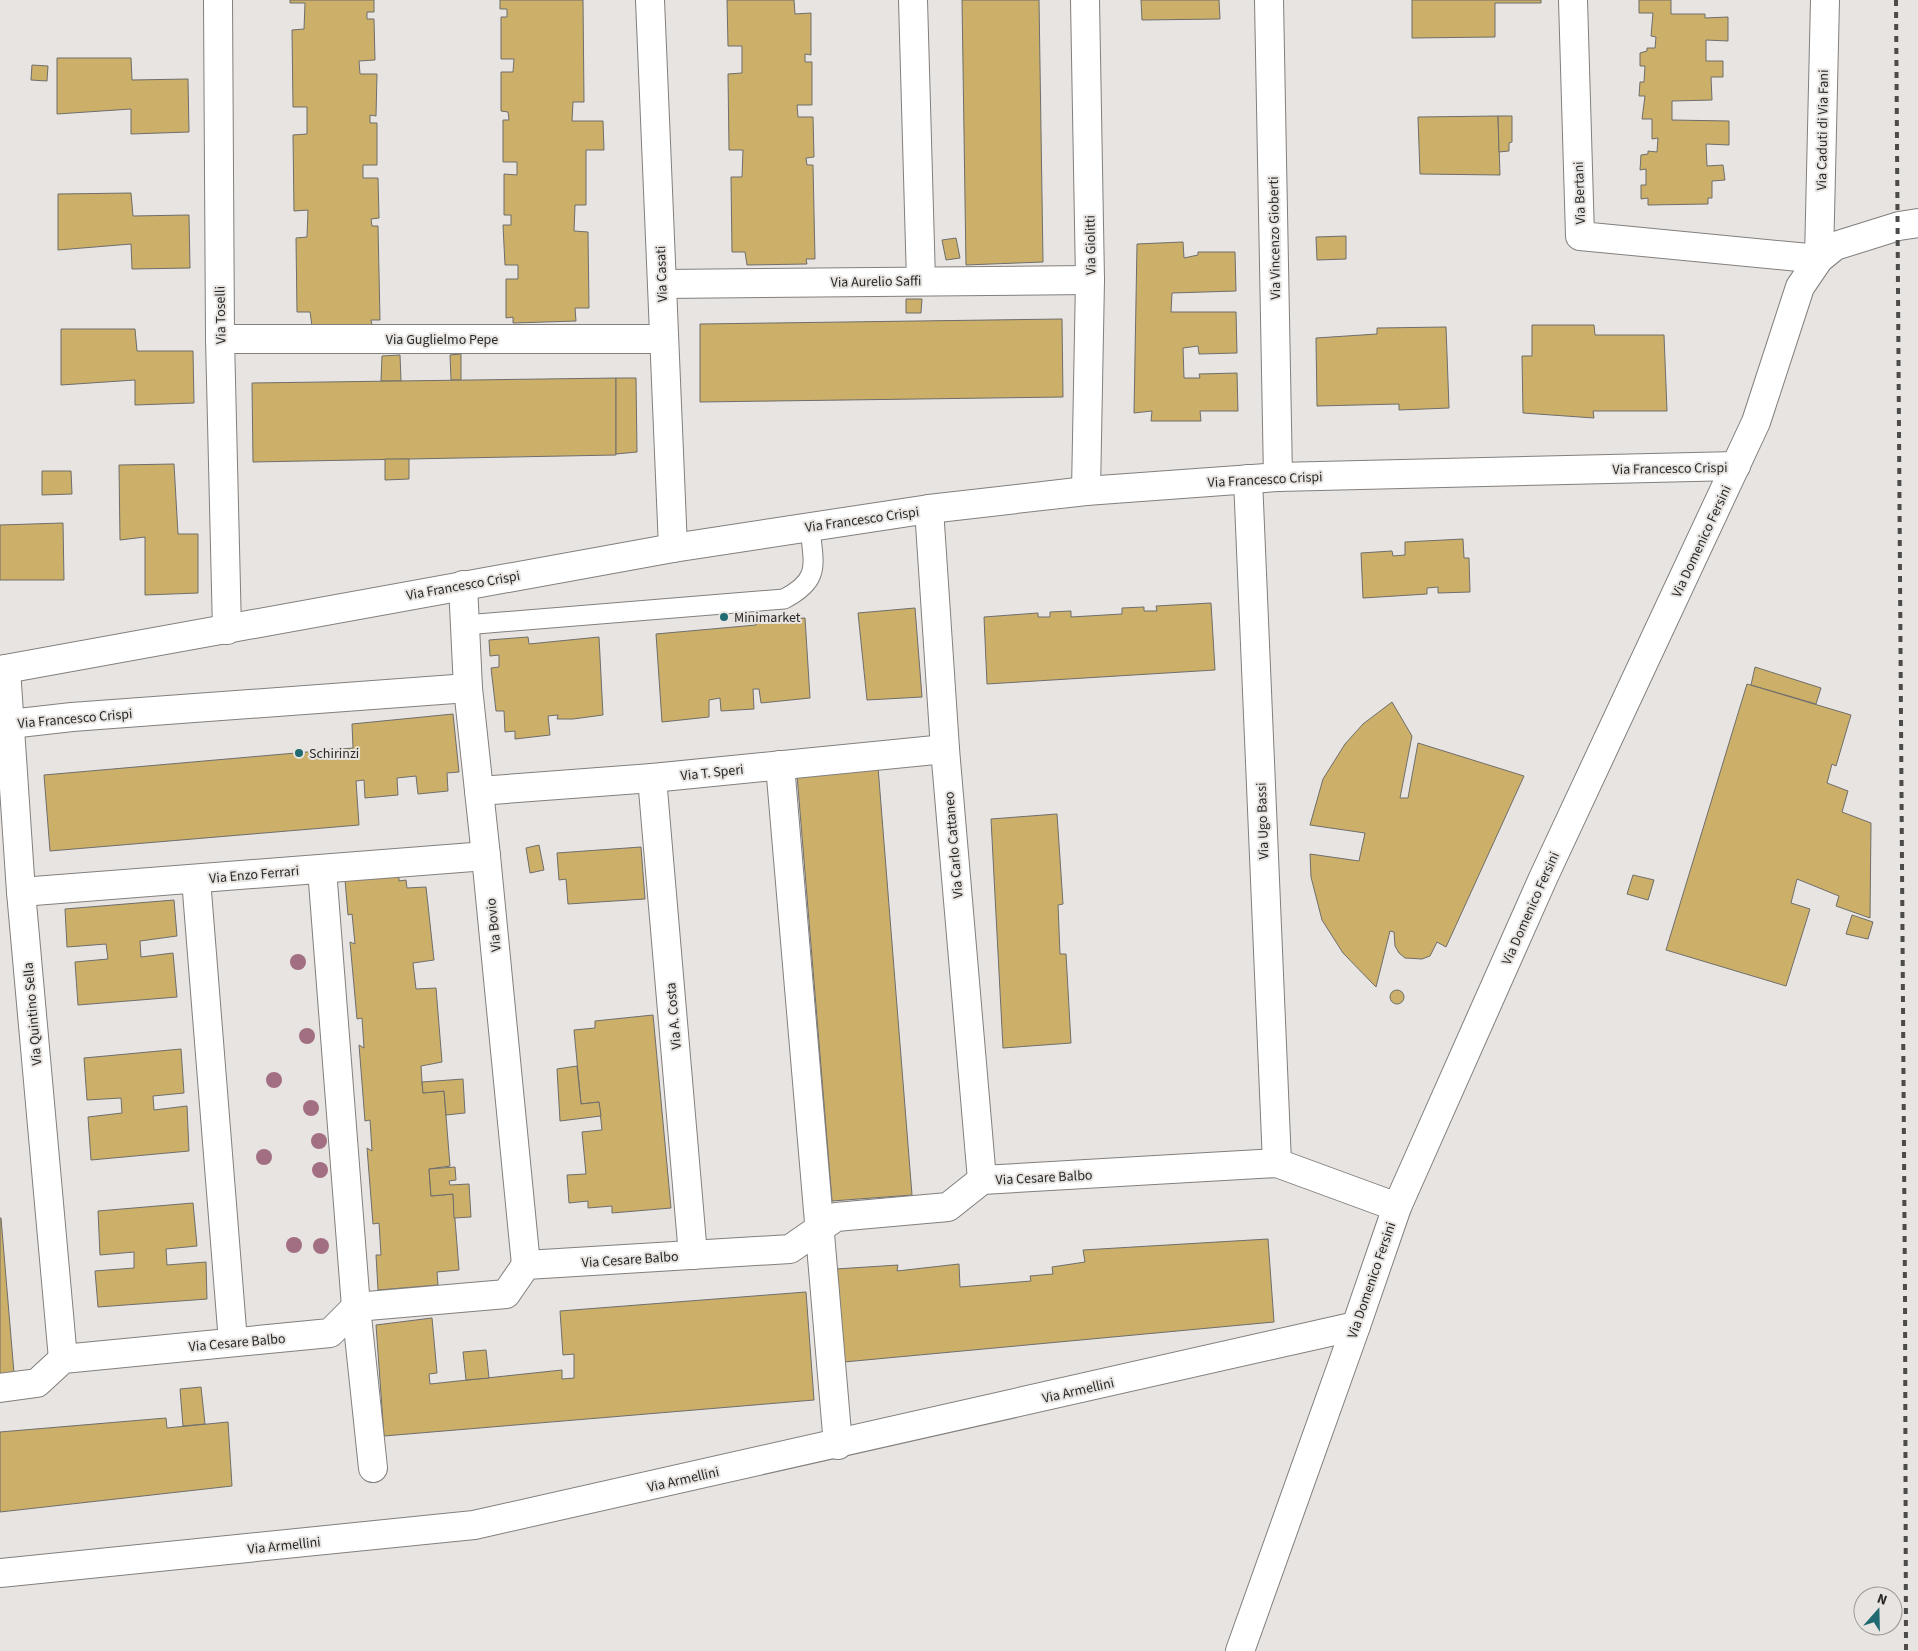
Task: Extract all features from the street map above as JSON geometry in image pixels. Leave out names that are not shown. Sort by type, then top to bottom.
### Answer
[{"type":"street","name":"Via Toselli","points":[[218,0],[220,339],[227,630]]},
{"type":"street","name":"Via Casati","points":[[650,0],[673,548]]},
{"type":"street","points":[[913,0],[921,281]]},
{"type":"street","name":"Via Giolitti","points":[[1085,0],[1090,280],[1086,490]]},
{"type":"street","name":"Via Vincenzo Gioberti","points":[[1269,0],[1278,477]]},
{"type":"street","name":"Via Bertani","points":[[1573,0],[1580,236],[1819,259]]},
{"type":"street","name":"Via Caduti di Via Fani","points":[[1819,259],[1825,0]]},
{"type":"street","name":"Via Domenico Fersini","points":[[1240,1651],[1356,1326],[1396,1207],[1544,876],[1756,422],[1800,287],[1819,259],[1835,246],[1908,224]]},
{"type":"street","name":"Via Aurelio Saffi","points":[[662,284],[1090,280]]},
{"type":"street","name":"Via Guglielmo Pepe","points":[[220,339],[664,339]]},
{"type":"street","name":"Via Francesco Crispi","points":[[3,670],[673,548],[929,509],[1086,490],[1248,478],[1736,466]]},
{"type":"street","name":"Via Ugo Bassi","points":[[1248,478],[1277,1163]]},
{"type":"street","name":"Via Carlo Cattaneo","points":[[929,509],[945,749],[982,1180]]},
{"type":"street","name":"Via Bovio","points":[[463,585],[468,688],[526,1266]]},
{"type":"street","name":"Via Quintino Sella","points":[[3,670],[10,724],[21,892],[63,1359]]},
{"type":"street","name":"Via Francesco Crispi","points":[[10,724],[72,717],[468,688]]},
{"type":"street","name":"Via T. Speri","points":[[479,791],[652,778],[945,749]]},
{"type":"street","points":[[780,765],[838,1445]]},
{"type":"street","name":"Via A. Costa","points":[[652,778],[693,1255]]},
{"type":"street","name":"Via Enzo Ferrari","points":[[21,892],[486,856]]},
{"type":"street","points":[[322,868],[356,1308],[373,1468]]},
{"type":"street","points":[[196,879],[233,1342]]},
{"type":"street","points":[[1277,1163],[1396,1207]]},
{"type":"street","name":"Via Cesare Balbo","points":[[526,1266],[790,1249],[836,1217],[948,1207],[982,1180],[1277,1163]]},
{"type":"street","points":[[356,1308],[506,1294],[526,1266]]},
{"type":"street","name":"Via Cesare Balbo","points":[[63,1359],[330,1333],[356,1308]]},
{"type":"street","name":"Via Armellini","points":[[0,1573],[474,1526],[838,1445],[1356,1326]]},
{"type":"street","points":[[0,1388],[37,1384],[63,1359]]},
{"type":"lane","points":[[465,625],[784,599],[800,591],[813,572],[810,527]]},
{"type":"building","points":[[290,0],[374,0],[374,12],[367,12],[367,19],[374,19],[375,60],[359,61],[360,74],[377,74],[376,116],[370,115],[370,123],[377,123],[377,165],[363,165],[363,178],[378,178],[379,218],[371,219],[372,226],[378,226],[380,320],[371,320],[372,325],[312,326],[310,312],[297,312],[296,238],[307,237],[308,210],[294,211],[293,135],[307,134],[307,107],[293,107],[292,30],[304,29],[305,3],[290,3]]},
{"type":"building","points":[[500,0],[583,0],[584,102],[573,102],[572,121],[603,121],[604,150],[586,150],[586,205],[575,205],[574,231],[588,232],[589,308],[575,308],[576,321],[513,323],[513,317],[506,318],[506,279],[518,279],[518,265],[505,265],[503,225],[511,225],[511,215],[504,215],[504,174],[517,175],[517,162],[503,162],[503,120],[509,120],[508,112],[501,111],[501,72],[513,72],[514,59],[501,59],[501,17],[507,17],[507,9],[500,9]]},
{"type":"building","points":[[727,0],[794,0],[795,14],[811,13],[811,55],[805,54],[805,62],[812,62],[812,105],[797,105],[798,117],[813,117],[814,157],[806,158],[807,165],[813,165],[815,259],[806,259],[807,264],[747,265],[745,252],[732,252],[731,177],[742,177],[743,150],[729,150],[728,74],[742,73],[742,46],[728,46]]},
{"type":"building","points":[[962,0],[1039,0],[1043,262],[966,265]]},
{"type":"building","points":[[1141,0],[1219,0],[1220,19],[1142,20]]},
{"type":"building","points":[[1412,0],[1541,0],[1541,3],[1495,3],[1495,37],[1412,38]]},
{"type":"building","points":[[1639,0],[1671,0],[1671,14],[1705,14],[1705,18],[1728,17],[1728,41],[1706,40],[1706,61],[1723,61],[1723,77],[1711,77],[1712,100],[1672,101],[1672,120],[1729,121],[1729,145],[1706,144],[1707,166],[1723,165],[1725,180],[1712,181],[1712,198],[1708,198],[1708,204],[1648,205],[1648,198],[1641,199],[1641,185],[1646,185],[1646,169],[1640,170],[1641,155],[1648,154],[1648,151],[1657,152],[1658,138],[1652,139],[1652,119],[1642,119],[1645,96],[1639,96],[1640,82],[1644,82],[1645,66],[1640,66],[1640,53],[1647,51],[1647,48],[1655,48],[1656,37],[1651,36],[1653,13],[1639,13]]},
{"type":"building","points":[[57,58],[131,58],[132,80],[188,79],[189,132],[131,134],[131,109],[57,114]]},
{"type":"building","points":[[32,65],[48,66],[47,81],[31,80]]},
{"type":"building","points":[[1498,116],[1500,175],[1420,174],[1418,117]]},
{"type":"building","points":[[1498,116],[1512,116],[1512,142],[1509,143],[1509,151],[1499,152]]},
{"type":"building","points":[[131,193],[133,216],[189,215],[190,268],[132,269],[131,244],[58,250],[58,194]]},
{"type":"building","points":[[1346,236],[1346,259],[1317,260],[1316,237]]},
{"type":"building","points":[[956,238],[960,258],[946,260],[942,240]]},
{"type":"building","points":[[1183,242],[1184,258],[1198,255],[1198,252],[1235,252],[1236,291],[1172,293],[1171,312],[1236,312],[1237,353],[1199,354],[1198,346],[1183,348],[1184,378],[1200,378],[1199,374],[1237,373],[1238,411],[1200,411],[1201,421],[1151,421],[1152,411],[1134,413],[1137,244]]},
{"type":"building","points":[[906,299],[922,299],[921,313],[906,313]]},
{"type":"building","points":[[1062,319],[1063,397],[700,402],[700,324]]},
{"type":"building","points":[[1532,325],[1594,325],[1595,335],[1664,335],[1667,411],[1593,411],[1594,418],[1523,413],[1522,356],[1532,356]]},
{"type":"building","points":[[1446,327],[1449,408],[1399,410],[1399,404],[1317,406],[1316,338],[1377,334],[1377,328]]},
{"type":"building","points":[[61,329],[135,329],[137,351],[193,351],[194,403],[135,405],[135,380],[61,385]]},
{"type":"building","points":[[461,354],[461,380],[451,380],[450,355]]},
{"type":"building","points":[[400,355],[401,381],[381,381],[382,356]]},
{"type":"building","points":[[616,378],[616,455],[253,462],[252,383]]},
{"type":"building","points":[[616,378],[636,378],[637,452],[616,454]]},
{"type":"building","points":[[385,459],[409,459],[409,479],[385,480]]},
{"type":"building","points":[[174,464],[178,534],[198,534],[198,593],[145,595],[145,537],[120,540],[119,465]]},
{"type":"building","points":[[42,471],[71,471],[72,494],[42,495]]},
{"type":"building","points":[[63,523],[64,580],[0,580],[0,525]]},
{"type":"building","points":[[1463,539],[1464,558],[1469,558],[1470,592],[1438,593],[1438,587],[1427,588],[1427,594],[1363,598],[1361,553],[1392,551],[1393,556],[1405,555],[1405,542]]},
{"type":"building","points":[[1211,603],[1215,670],[987,684],[984,617],[1038,613],[1038,617],[1050,617],[1050,612],[1071,611],[1071,617],[1122,614],[1122,608],[1144,607],[1144,611],[1157,611],[1156,606]]},
{"type":"building","points":[[915,608],[922,697],[867,700],[858,613]]},
{"type":"building","points":[[805,618],[810,698],[761,703],[759,689],[753,689],[754,709],[721,711],[720,698],[709,700],[709,717],[662,722],[656,634],[756,625],[756,620]]},
{"type":"building","points":[[528,637],[529,644],[599,637],[603,715],[573,719],[557,719],[558,715],[548,716],[550,735],[515,739],[515,731],[505,732],[504,711],[496,711],[491,668],[499,667],[499,655],[490,656],[489,640]]},
{"type":"building","points":[[1755,667],[1821,688],[1816,704],[1751,685]]},
{"type":"building","points":[[1747,684],[1851,715],[1836,766],[1832,764],[1827,783],[1848,791],[1842,812],[1871,823],[1870,918],[1836,906],[1839,896],[1797,879],[1791,903],[1810,909],[1786,986],[1666,950]]},
{"type":"building","points":[[1392,702],[1412,736],[1400,798],[1408,798],[1418,743],[1524,776],[1446,947],[1437,942],[1430,956],[1422,959],[1405,958],[1395,946],[1394,932],[1390,931],[1376,987],[1343,953],[1322,920],[1311,877],[1310,854],[1359,861],[1365,833],[1310,825],[1323,779],[1345,744],[1363,724]]},
{"type":"building","points":[[453,714],[459,772],[447,773],[448,791],[418,794],[416,776],[397,778],[398,795],[365,798],[364,780],[356,781],[359,825],[50,851],[44,775],[353,748],[352,724]]},
{"type":"building","points":[[878,767],[912,1195],[832,1201],[797,775]]},
{"type":"building","points":[[1057,814],[1063,904],[1058,905],[1060,954],[1066,954],[1071,1043],[1003,1048],[991,819]]},
{"type":"building","points":[[539,845],[544,870],[530,873],[526,848]]},
{"type":"building","points":[[641,847],[645,899],[568,904],[566,879],[559,880],[557,853]]},
{"type":"building","points":[[399,874],[399,881],[406,880],[407,888],[426,887],[434,960],[413,963],[416,989],[436,988],[442,1062],[421,1066],[422,1082],[423,1093],[444,1091],[450,1166],[429,1169],[431,1196],[453,1194],[459,1270],[437,1272],[438,1285],[378,1290],[376,1255],[381,1255],[379,1223],[373,1224],[367,1148],[372,1151],[370,1120],[365,1121],[359,1045],[364,1048],[362,1018],[357,1019],[350,942],[355,944],[352,914],[348,915],[345,880]]},
{"type":"building","points":[[1633,875],[1654,880],[1648,900],[1627,894]]},
{"type":"building","points":[[174,900],[177,936],[140,941],[141,957],[173,953],[177,997],[78,1005],[75,962],[108,959],[106,944],[67,947],[65,909]]},
{"type":"building","points":[[1852,915],[1873,922],[1868,939],[1846,934]]},
{"type":"building","points":[[1397,990],[1402,992],[1404,997],[1402,1002],[1397,1004],[1392,1002],[1390,997],[1392,992]]},
{"type":"building","points":[[653,1015],[671,1208],[612,1213],[612,1206],[588,1208],[588,1201],[569,1203],[567,1175],[586,1174],[582,1132],[602,1130],[599,1102],[581,1104],[574,1030],[595,1028],[595,1021]]},
{"type":"building","points":[[181,1049],[184,1093],[153,1096],[154,1110],[187,1106],[189,1151],[91,1160],[88,1117],[122,1113],[121,1098],[87,1100],[84,1058]]},
{"type":"building","points":[[577,1066],[581,1104],[599,1102],[601,1116],[560,1121],[557,1069]]},
{"type":"building","points":[[463,1079],[465,1113],[446,1115],[444,1091],[423,1093],[422,1082]]},
{"type":"building","points":[[455,1167],[456,1180],[449,1181],[450,1185],[469,1184],[471,1217],[454,1218],[453,1194],[431,1196],[429,1169]]},
{"type":"building","points":[[193,1203],[197,1246],[166,1249],[167,1265],[206,1262],[207,1299],[98,1307],[95,1271],[134,1268],[134,1252],[100,1255],[98,1211]]},
{"type":"building","points":[[0,1218],[14,1373],[0,1374]]},
{"type":"building","points":[[1268,1239],[1274,1322],[844,1362],[836,1269],[898,1265],[897,1271],[959,1264],[960,1287],[1031,1281],[1030,1276],[1053,1274],[1052,1267],[1085,1262],[1083,1250]]},
{"type":"building","points":[[806,1292],[814,1400],[384,1436],[376,1325],[432,1318],[437,1373],[429,1374],[430,1384],[562,1370],[562,1379],[574,1378],[574,1354],[563,1355],[560,1311]]},
{"type":"building","points":[[486,1350],[489,1378],[466,1380],[463,1352]]},
{"type":"building","points":[[201,1387],[205,1424],[183,1426],[180,1389]]},
{"type":"building","points":[[166,1418],[167,1428],[228,1422],[232,1486],[0,1512],[0,1432]]},
{"type":"railway","points":[[1896,0],[1906,1651]]},
{"type":"place","name":"Minimarket","points":[[724,617]]},
{"type":"place","name":"Schirinzi","points":[[299,753]]}]
